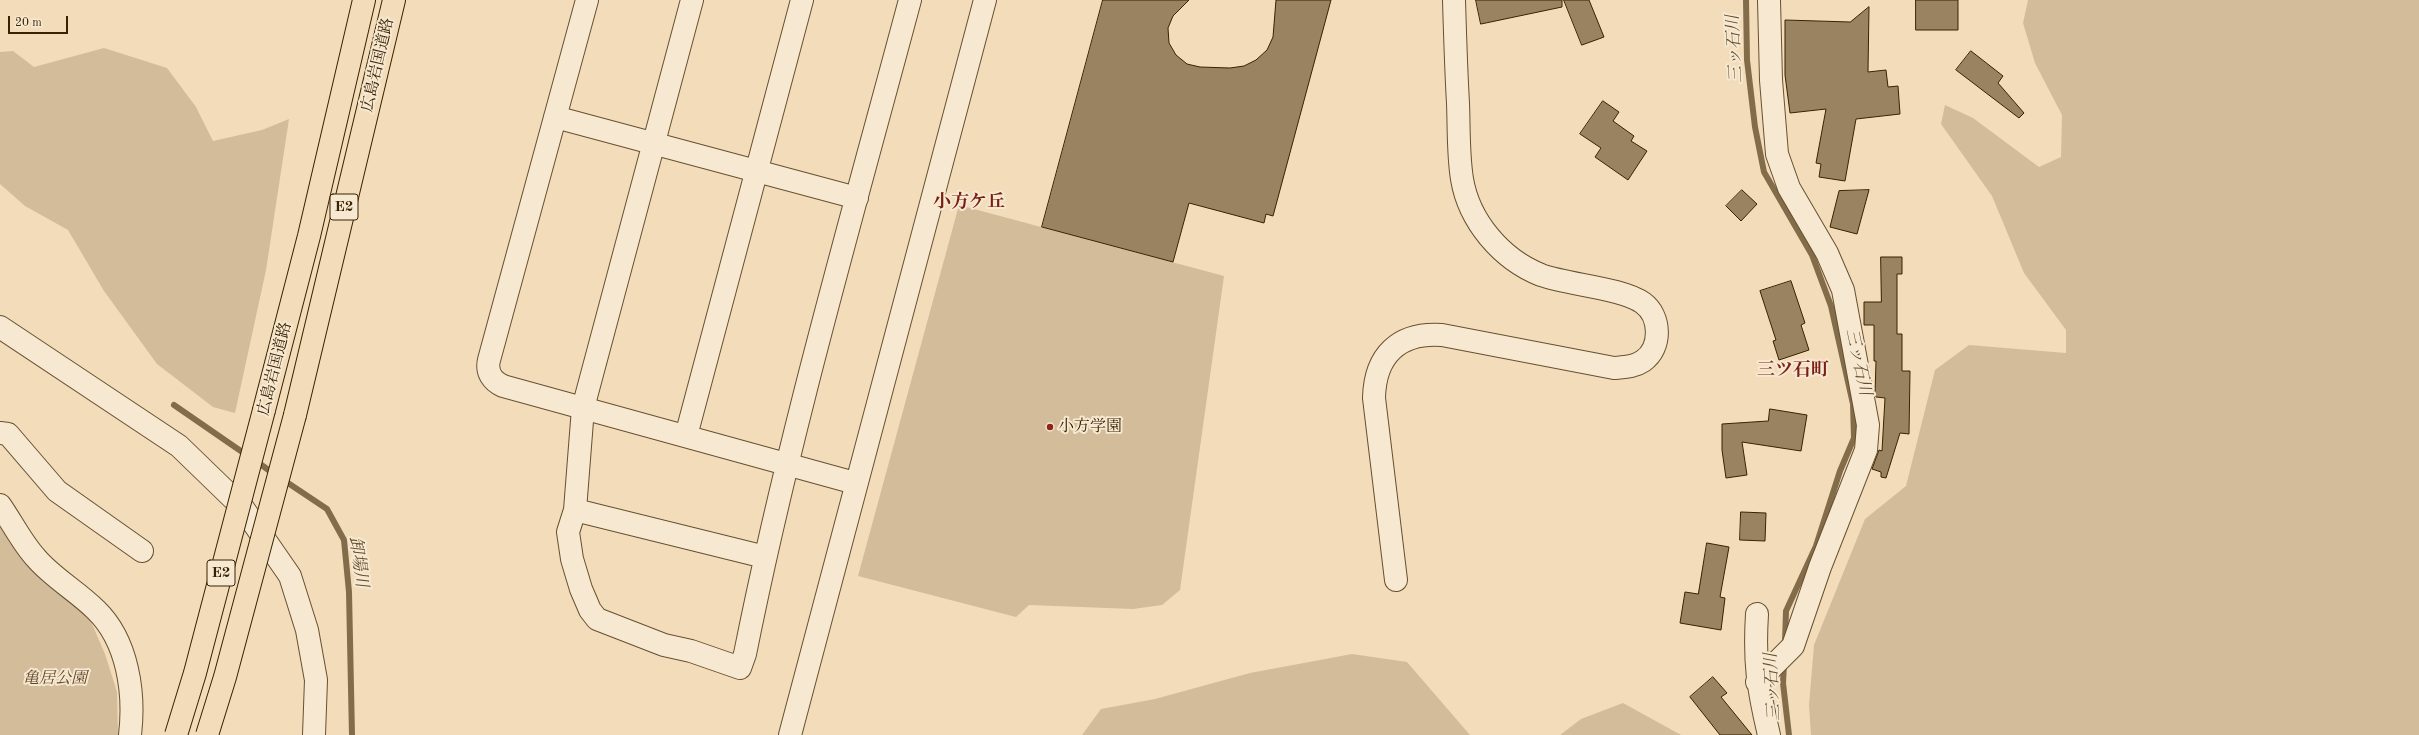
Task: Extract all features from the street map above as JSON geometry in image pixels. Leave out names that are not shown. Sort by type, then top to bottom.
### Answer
[{"type":"highway","name":"広島岩国道路","points":[[176,735],[195,673],[309,236],[364,0]]},
{"type":"highway","name":"広島岩国道路","points":[[207,735],[225,677],[295,415],[394,0]]},
{"type":"street","points":[[587,0],[488,368],[492,378],[500,385],[855,483]]},
{"type":"street","points":[[692,0],[583,408],[575,510],[568,532],[572,559],[590,610],[597,619],[664,645],[691,651],[740,668],[745,654],[765,557],[787,464],[910,0]]},
{"type":"street","points":[[686,436],[802,0]]},
{"type":"street","points":[[790,735],[855,483],[985,0]]},
{"type":"street","points":[[1396,580],[1374,398],[1374,383],[1378,368],[1387,355],[1398,344],[1412,337],[1427,334],[1442,335],[1614,368],[1630,367],[1645,360],[1654,347],[1658,332],[1654,316],[1644,303],[1630,296],[1559,280],[1530,269],[1509,256],[1495,244],[1480,225],[1467,197],[1461,173],[1454,0]]},
{"type":"street","points":[[1760,679],[1793,646],[1820,567],[1866,450],[1868,425],[1843,290],[1827,253],[1789,188],[1777,154],[1771,80],[1769,0]]},
{"type":"street","points":[[555,117],[857,198]]},
{"type":"street","points":[[0,327],[179,446],[243,508],[290,576],[307,630],[316,680],[314,735]]},
{"type":"street","points":[[0,433],[8,434],[57,491],[142,551]]},
{"type":"street","points":[[0,505],[36,558],[96,610],[114,632],[125,660],[133,712],[130,735]]},
{"type":"street","points":[[575,510],[765,557]]},
{"type":"street","points":[[1757,614],[1754,650],[1769,735]]},
{"type":"green space","points":[[2028,0],[2419,0],[2419,735],[1811,735],[1809,705],[1814,645],[1865,519],[1906,486],[1935,370],[1969,345],[2066,353],[2066,330],[2024,273],[1992,196],[1941,124],[1945,105],[1973,118],[2039,167],[2061,157],[2062,115],[2035,63],[2023,23]]},
{"type":"green space","points":[[104,48],[167,68],[196,107],[213,141],[262,130],[289,119],[266,270],[235,413],[213,407],[157,364],[104,291],[68,230],[25,206],[0,184],[0,52],[13,51],[34,67]]},
{"type":"green space","points":[[959,205],[1224,276],[1180,590],[1162,605],[1133,609],[1029,605],[1016,617],[858,576]]},
{"type":"green space","name":"亀居公園","points":[[0,520],[42,581],[89,617],[105,654],[117,692],[118,735],[0,735]]},
{"type":"green space","points":[[1352,654],[1407,662],[1470,735],[1082,735],[1101,709],[1155,699],[1250,673]]},
{"type":"green space","points":[[1623,703],[1681,735],[1560,735],[1581,719]]},
{"type":"building","points":[[1103,0],[1189,0],[1173,16],[1168,28],[1169,43],[1176,55],[1187,64],[1200,67],[1230,68],[1244,66],[1256,60],[1267,50],[1273,37],[1276,0],[1331,0],[1273,216],[1266,214],[1264,223],[1189,203],[1173,262],[1042,227]]},
{"type":"building","points":[[1476,0],[1562,0],[1562,7],[1481,24]]},
{"type":"building","points":[[1564,0],[1589,0],[1604,37],[1582,45]]},
{"type":"building","points":[[1916,0],[1958,0],[1958,30],[1916,30]]},
{"type":"building","points":[[1869,7],[1868,72],[1886,70],[1888,87],[1898,86],[1900,114],[1856,119],[1845,181],[1819,177],[1821,164],[1816,163],[1826,109],[1790,113],[1785,75],[1785,20],[1850,22]]},
{"type":"building","points":[[1971,51],[2003,76],[1998,83],[2024,113],[2019,118],[1956,70]]},
{"type":"building","points":[[1603,101],[1619,112],[1613,121],[1634,136],[1631,141],[1647,151],[1628,180],[1595,157],[1601,148],[1580,134]]},
{"type":"building","points":[[1742,190],[1757,204],[1741,221],[1726,206]]},
{"type":"building","points":[[1869,190],[1857,234],[1830,227],[1839,191]]},
{"type":"building","points":[[1881,257],[1902,257],[1902,274],[1897,274],[1897,334],[1902,334],[1902,371],[1910,371],[1909,434],[1900,433],[1886,478],[1881,477],[1881,472],[1872,469],[1879,450],[1882,451],[1885,398],[1876,397],[1875,395],[1876,361],[1874,361],[1874,325],[1864,325],[1864,302],[1881,302]]},
{"type":"building","points":[[1791,281],[1805,323],[1801,325],[1809,350],[1779,360],[1773,341],[1776,340],[1760,291]]},
{"type":"building","points":[[1770,409],[1807,415],[1801,451],[1742,442],[1747,475],[1726,478],[1722,450],[1722,424],[1768,421]]},
{"type":"building","points":[[1741,512],[1766,513],[1765,541],[1740,540]]},
{"type":"building","points":[[1707,543],[1729,547],[1720,597],[1725,598],[1721,630],[1680,623],[1685,592],[1698,594]]},
{"type":"building","points":[[1713,677],[1727,693],[1721,697],[1752,735],[1720,735],[1690,697]]},
{"type":"waterway","name":"三ッ石川","points":[[1746,0],[1747,60],[1755,127],[1764,172],[1812,255],[1831,306],[1853,404],[1854,438],[1840,471],[1816,546],[1786,611],[1785,642]]},
{"type":"waterway","name":"卸場川","points":[[174,405],[248,456]]},
{"type":"waterway","name":"卸場川","points":[[256,461],[274,474]]},
{"type":"waterway","name":"卸場川","points":[[282,479],[327,509],[344,540],[349,592],[352,735]]},
{"type":"waterway","name":"三ッ石川","points":[[1784,663],[1783,683],[1789,735]]},
{"type":"place","name":"小方学園","points":[[1050,427]]},
{"type":"district","name":"小方ケ丘","points":[[969,202]]},
{"type":"district","name":"三ツ石町","points":[[1793,370]]}]
